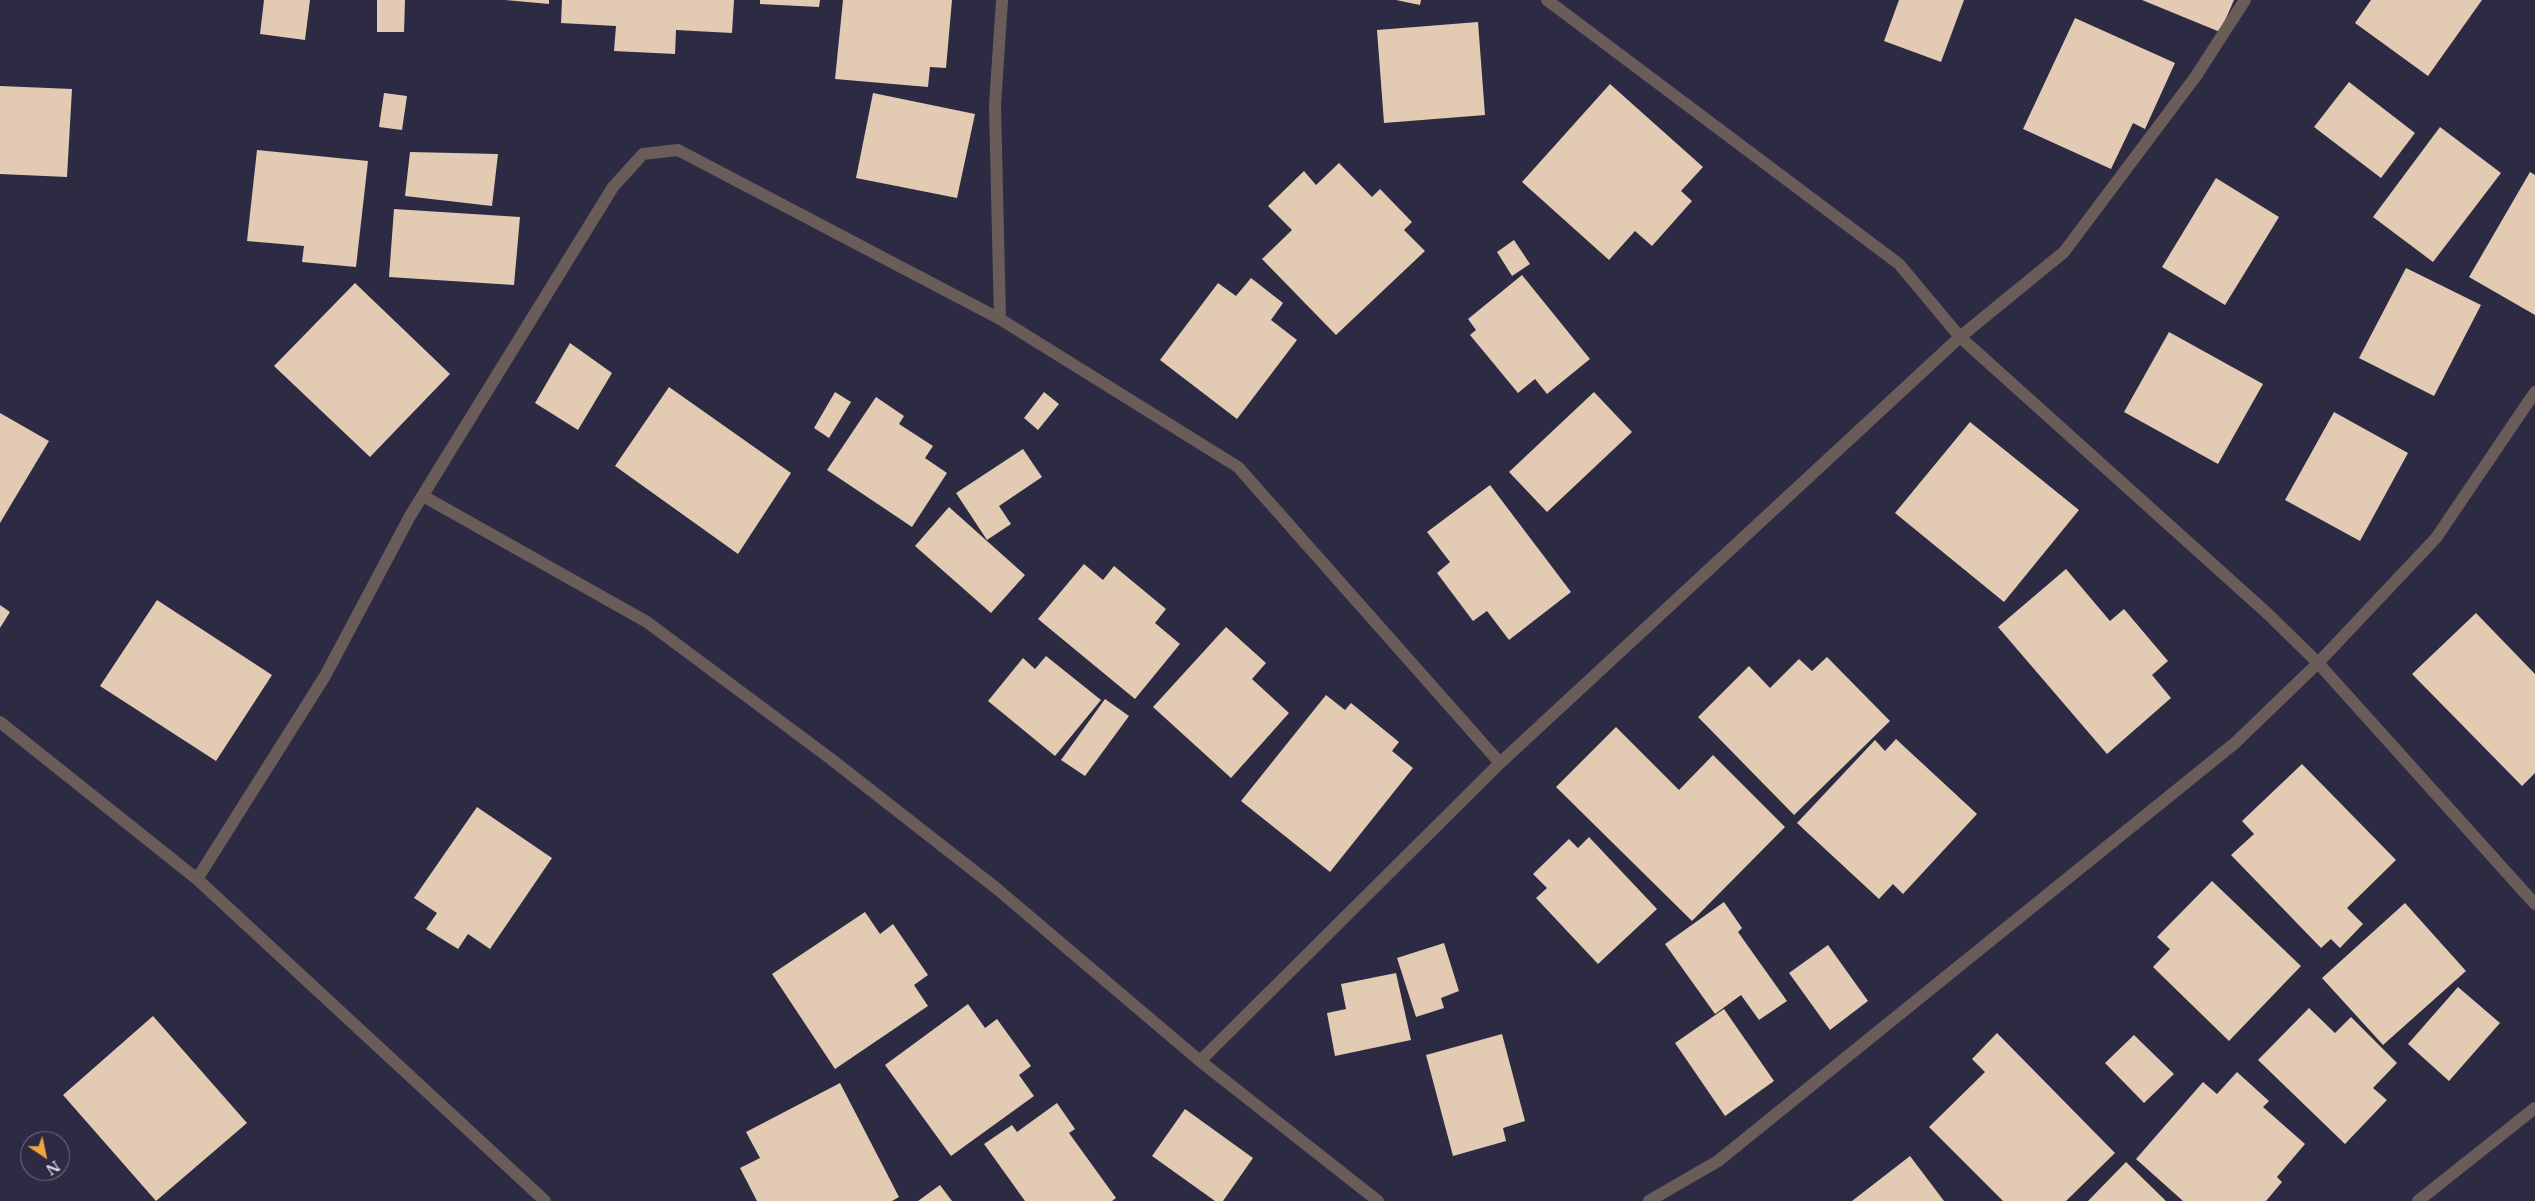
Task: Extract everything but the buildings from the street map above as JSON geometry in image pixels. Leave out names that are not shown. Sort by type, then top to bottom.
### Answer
[{"type":"street","points":[[1000,319],[995,105],[1002,0]]},
{"type":"street","points":[[1547,0],[1899,264],[1960,337],[2261,608],[2318,663],[2535,904]]},
{"type":"street","points":[[1200,1061],[1500,763],[1960,337],[2064,252],[2196,76],[2245,0]]},
{"type":"street","points":[[197,879],[325,676],[423,496],[613,186],[643,154],[678,150],[1000,319],[1238,467],[1500,763]]},
{"type":"street","points":[[1649,1201],[1718,1162],[2234,743],[2318,663],[2436,538],[2535,392]]},
{"type":"street","points":[[423,496],[647,622],[831,759],[996,888],[1200,1061],[1378,1201]]},
{"type":"street","points":[[0,722],[197,879],[545,1201]]},
{"type":"street","points":[[2418,1201],[2535,1108]]}]
